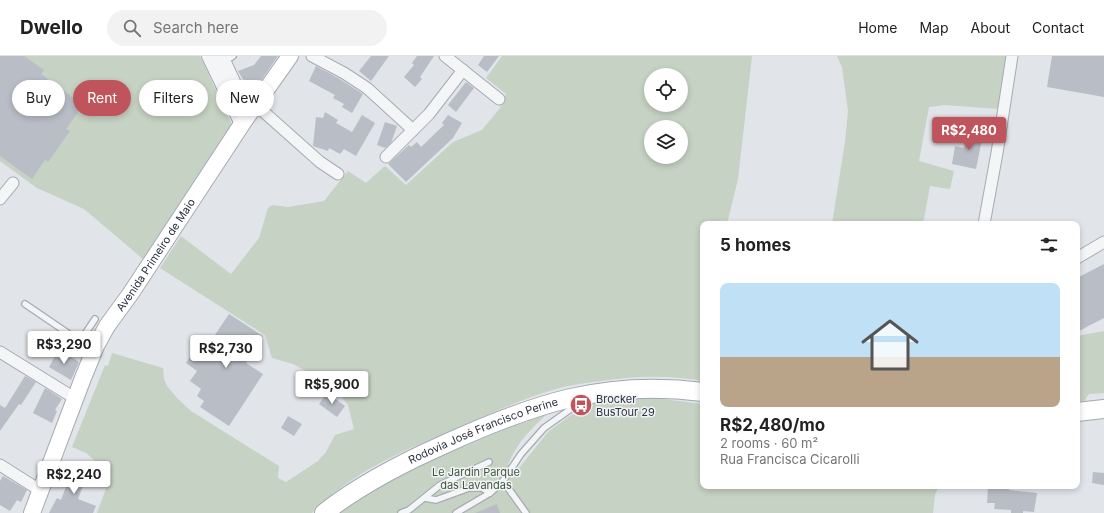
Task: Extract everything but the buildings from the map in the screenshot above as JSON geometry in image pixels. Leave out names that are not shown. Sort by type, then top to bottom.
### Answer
[{"type":"main road","name":"Avenida Primeiro de Maio","points":[[273,80],[290,56]]},
{"type":"main road","name":"Avenida Primeiro de Maio","points":[[32,513],[96,346],[107,326],[131,293],[248,116]]},
{"type":"main road","name":"Rodovia José Francisco Perine","points":[[324,513],[371,480],[438,447],[528,409],[582,395],[610,390],[638,388],[680,389],[700,392]]},
{"type":"main road","points":[[1080,412],[1104,409]]},
{"type":"street","points":[[209,56],[225,80]]},
{"type":"street","points":[[312,56],[344,73],[367,88],[413,130]]},
{"type":"street","points":[[445,56],[499,99]]},
{"type":"street","points":[[985,221],[1012,56]]},
{"type":"street","points":[[227,58],[231,80]]},
{"type":"street","points":[[386,157],[439,102],[463,70]]},
{"type":"street","points":[[251,116],[338,174]]},
{"type":"street","points":[[0,199],[13,184]]},
{"type":"street","points":[[1080,256],[1104,242]]},
{"type":"street","points":[[0,352],[76,399]]},
{"type":"street","points":[[0,465],[41,491]]},
{"type":"lane","points":[[25,304],[75,338],[83,337],[96,346]]},
{"type":"lane","points":[[83,337],[95,319]]},
{"type":"lane","points":[[456,513],[490,492],[503,481],[521,454],[544,428],[575,406],[582,395]]},
{"type":"lane","points":[[401,513],[409,510],[440,485],[489,462]]},
{"type":"lane","points":[[503,481],[526,513]]},
{"type":"lane","points":[[425,498],[436,500],[469,488],[482,488],[490,492]]},
{"type":"green space","points":[[0,56],[200,56],[216,90],[216,116],[228,116],[233,127],[143,259],[84,209],[37,188],[0,161]]},
{"type":"green space","points":[[502,56],[752,56],[738,179],[728,221],[700,221],[700,381],[664,377],[627,378],[572,385],[542,393],[500,409],[392,457],[358,476],[342,487],[312,513],[97,513],[111,475],[86,453],[72,447],[105,365],[108,366],[112,353],[163,368],[164,379],[167,386],[178,399],[191,411],[279,466],[278,478],[286,482],[318,461],[326,452],[335,435],[354,429],[348,405],[331,384],[293,364],[272,358],[265,335],[160,268],[181,236],[231,274],[259,238],[268,208],[272,205],[288,207],[324,201],[348,171],[366,183],[385,166],[406,185],[453,142],[482,130],[500,108],[506,94],[486,78]]},
{"type":"green space","points":[[837,56],[1006,56],[998,109],[945,105],[929,107],[919,161],[954,171],[950,189],[930,186],[924,221],[832,221],[845,142],[848,111],[842,67]]},
{"type":"green space","points":[[1104,331],[1104,393],[1089,394],[1084,401],[1080,402],[1080,335]]},
{"type":"green space","name":"Le Jardin Parque das Lavandas","points":[[654,398],[700,404],[700,489],[938,489],[935,495],[933,513],[338,513],[380,485],[415,467],[549,412],[530,430],[516,449],[508,465],[512,469],[520,467],[548,432],[571,415],[584,411],[590,403],[623,399]]},
{"type":"place","name":"Brocker BusTour 29","points":[[581,405]]}]
